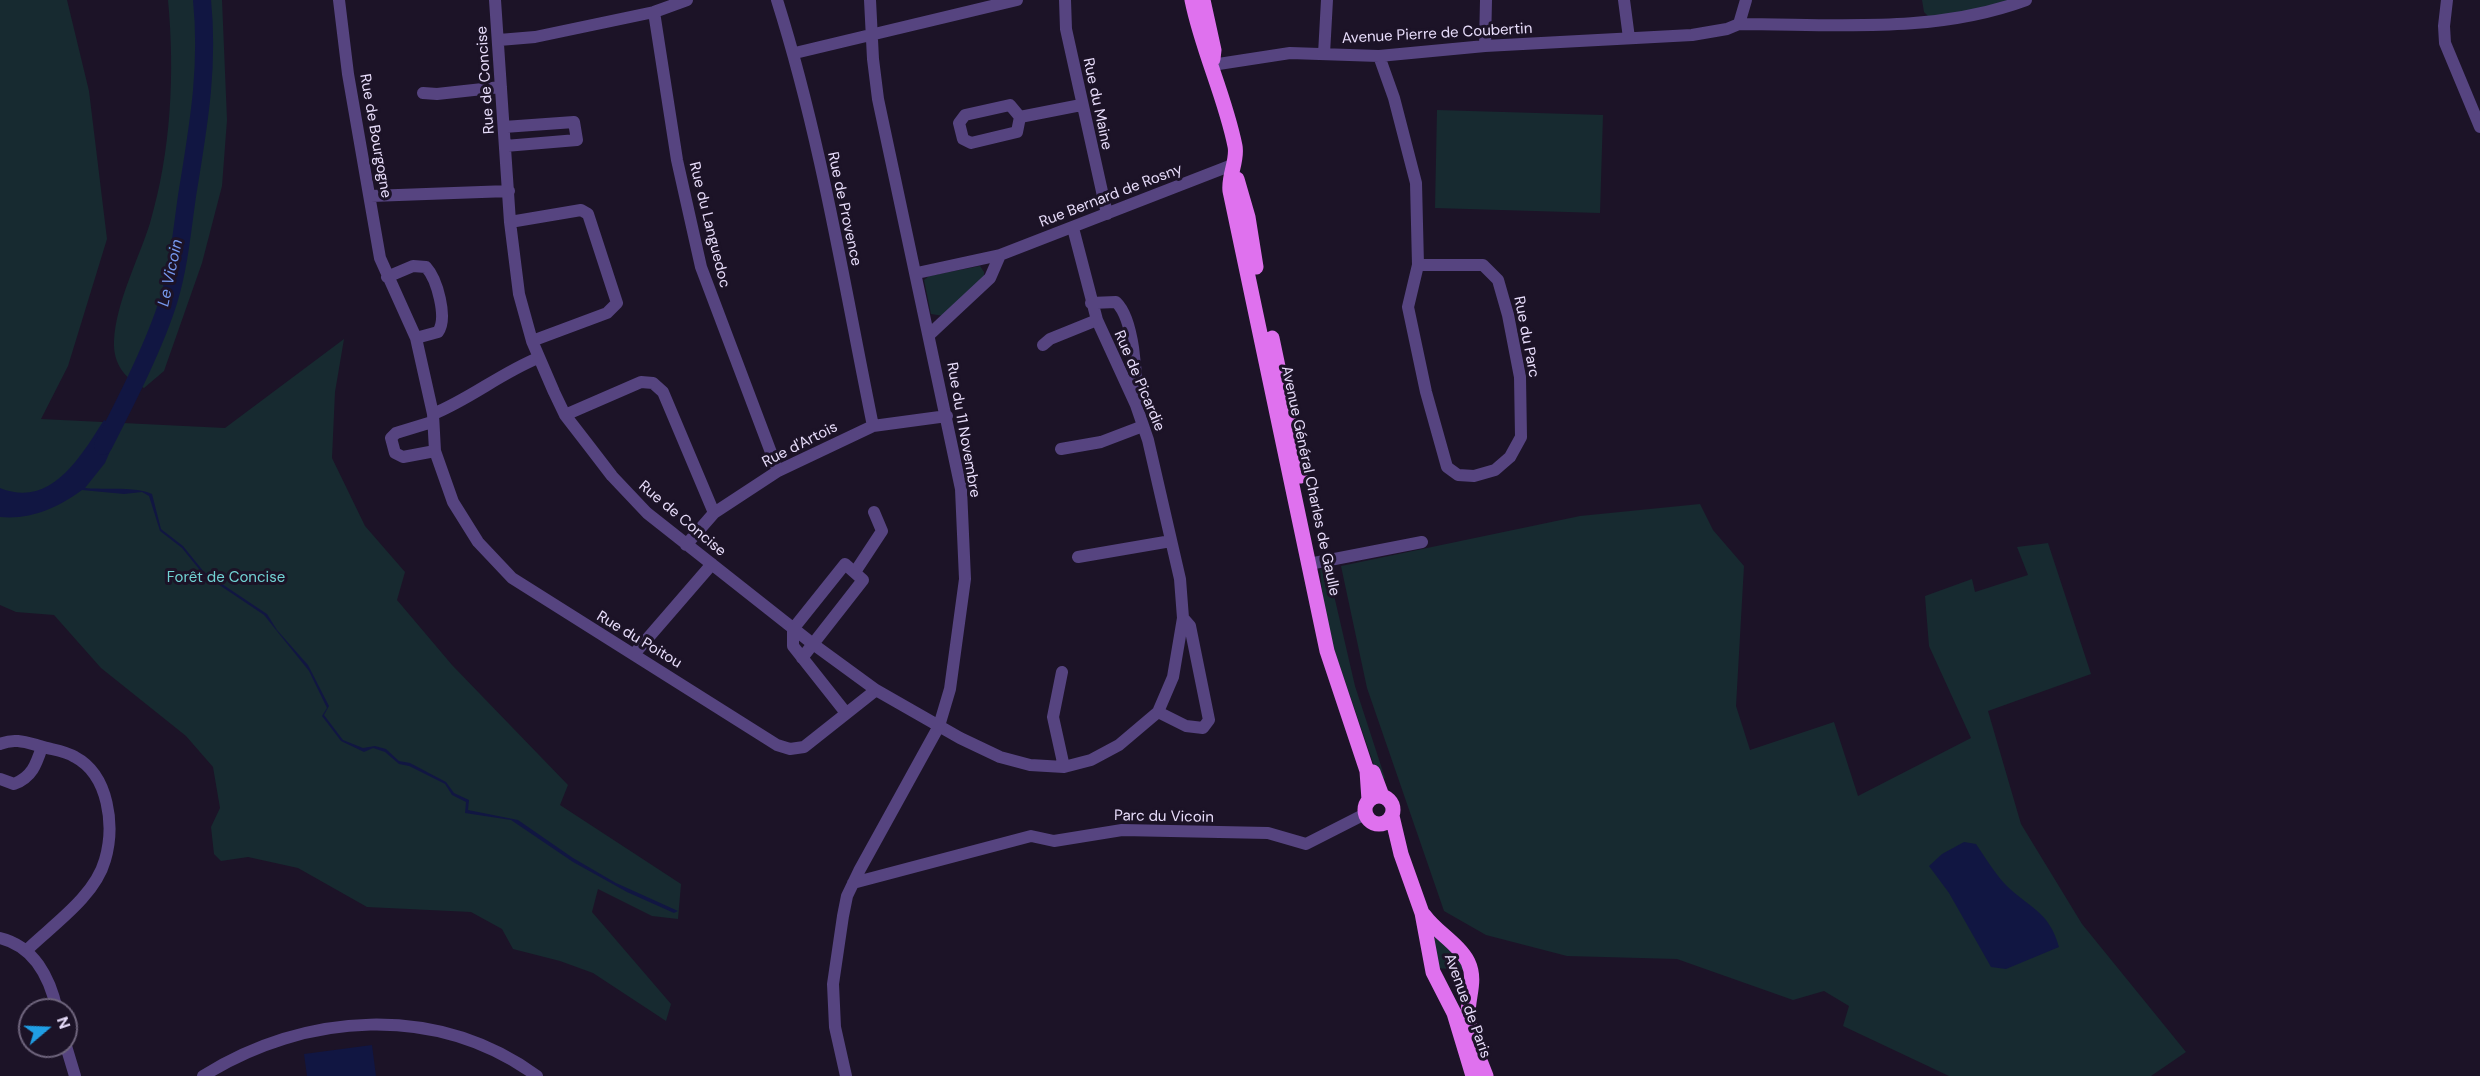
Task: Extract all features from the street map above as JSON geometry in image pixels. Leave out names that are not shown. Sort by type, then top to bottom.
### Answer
[{"type":"main road","name":"Avenue Général Charles de Gaulle","points":[[1192,0],[1202,42],[1212,65]]},
{"type":"main road","name":"Avenue Général Charles de Gaulle","points":[[1203,0],[1214,50],[1208,81],[1232,165],[1228,181],[1312,564],[1327,651],[1367,771],[1372,803],[1392,803],[1392,816]]},
{"type":"main road","points":[[1372,803],[1370,821],[1378,824],[1386,823],[1392,816]]},
{"type":"main road","name":"Avenue de Paris","points":[[1392,816],[1401,854],[1422,913],[1433,972],[1454,1013],[1473,1076]]},
{"type":"main road","name":"Avenue de Paris","points":[[1378,824],[1401,854]]},
{"type":"main road","name":"Avenue de Paris","points":[[1422,913],[1434,929],[1459,950],[1470,965],[1473,981],[1469,1021],[1486,1076]]},
{"type":"street","name":"Rue de Bourgogne","points":[[339,0],[348,74],[380,258],[416,338]]},
{"type":"street","name":"Rue de Concise","points":[[495,0],[510,222],[519,294],[538,358],[565,415],[612,476],[647,513],[793,629],[876,690],[939,726]]},
{"type":"street","points":[[499,40],[535,37],[654,12],[687,0]]},
{"type":"street","name":"Rue de Provence","points":[[777,0],[795,53],[873,426]]},
{"type":"street","name":"Rue du 11 Novembre","points":[[846,1076],[835,1027],[833,984],[843,916],[853,883],[939,726],[950,689],[965,579],[961,489],[930,334],[878,99],[870,0]]},
{"type":"street","points":[[795,53],[1017,0]]},
{"type":"street","name":"Rue du Maine","points":[[1065,0],[1066,30],[1107,214]]},
{"type":"street","points":[[1324,54],[1327,0]]},
{"type":"street","points":[[1485,46],[1486,0]]},
{"type":"street","points":[[1624,0],[1629,38]]},
{"type":"street","points":[[1739,24],[1746,0]]},
{"type":"street","name":"Avenue Pierre de Coubertin","points":[[1212,65],[1268,55],[1379,56],[1485,46],[1708,33],[1739,24],[1922,25],[1968,18],[2026,0]]},
{"type":"street","points":[[2447,0],[2445,43],[2480,127]]},
{"type":"street","name":"Rue du Languedoc","points":[[654,12],[677,160],[701,267],[777,471]]},
{"type":"street","name":"Rue du Parc","points":[[1379,56],[1397,108],[1416,183],[1418,265],[1408,307],[1426,392],[1447,467],[1458,475],[1474,476],[1495,470],[1510,457],[1521,437],[1520,377],[1508,315],[1498,280],[1483,265],[1418,265]]},
{"type":"street","points":[[423,93],[437,94],[501,87]]},
{"type":"street","points":[[1010,105],[1020,117],[1017,132],[971,143],[963,139],[959,123],[965,115],[1010,105]]},
{"type":"street","points":[[1020,117],[1081,105]]},
{"type":"street","points":[[504,127],[574,122],[577,140],[505,146]]},
{"type":"street","name":"Rue Bernard de Rosny","points":[[917,273],[1000,255],[1232,165]]},
{"type":"street","points":[[371,196],[509,191]]},
{"type":"street","points":[[510,222],[581,210],[588,214],[617,303],[607,313],[532,341]]},
{"type":"street","name":"Rue de Picardie","points":[[939,726],[1000,757],[1030,765],[1064,767],[1091,760],[1119,745],[1158,712],[1173,677],[1183,618],[1180,579],[1143,426],[1136,405],[1097,320],[1073,228]]},
{"type":"street","points":[[930,334],[990,278],[1000,255]]},
{"type":"street","points":[[387,277],[413,266],[426,267],[432,274],[442,326],[438,332],[416,338]]},
{"type":"street","points":[[1091,303],[1116,302],[1124,310],[1135,366],[1136,405]]},
{"type":"street","points":[[1043,345],[1097,320]]},
{"type":"street","name":"Rue du Poitou","points":[[416,338],[432,418],[435,451],[453,502],[478,542],[500,567],[565,613],[634,653],[777,744],[790,749],[804,747],[876,690]]},
{"type":"street","points":[[435,451],[403,457],[395,453],[391,438],[396,433],[432,418],[513,368],[538,358]]},
{"type":"street","points":[[565,415],[641,382],[653,383],[663,392],[714,513]]},
{"type":"street","name":"Rue d'Artois","points":[[687,545],[714,513],[777,471],[873,426],[947,416]]},
{"type":"street","points":[[1061,449],[1101,442],[1143,426]]},
{"type":"street","points":[[855,572],[882,531],[874,512]]},
{"type":"street","points":[[1078,557],[1171,540]]},
{"type":"street","points":[[1312,564],[1422,542]]},
{"type":"street","points":[[634,653],[712,564]]},
{"type":"street","points":[[802,658],[863,580],[845,564],[793,629],[793,646],[802,658],[846,713]]},
{"type":"street","name":"Rue de Picardie","points":[[1158,712],[1196,729],[1203,728],[1209,720],[1190,626],[1183,618]]},
{"type":"street","points":[[1062,672],[1053,717],[1064,767]]},
{"type":"street","points":[[0,744],[10,740],[28,742],[60,750],[78,758],[94,776],[107,800],[111,829],[105,861],[93,886],[28,949]]},
{"type":"street","points":[[0,779],[14,784],[27,779],[36,765],[42,747]]},
{"type":"street","name":"Parc du Vicoin","points":[[853,883],[1031,836],[1054,841],[1122,830],[1268,833],[1306,844],[1372,803]]},
{"type":"street","points":[[0,938],[28,949],[47,980],[53,998]]},
{"type":"street","points":[[203,1076],[237,1056],[288,1036],[341,1025],[379,1024],[416,1027],[461,1039],[496,1052],[537,1076]]},
{"type":"street","points":[[70,1058],[75,1076]]},
{"type":"green space","name":"Forêt de Concise","points":[[0,0],[67,0],[89,91],[107,239],[68,366],[41,419],[225,428],[344,339],[335,392],[332,458],[365,526],[405,572],[397,600],[452,665],[568,785],[560,805],[681,884],[678,919],[652,916],[598,889],[592,912],[671,1004],[666,1021],[593,973],[560,961],[513,949],[502,929],[471,912],[367,907],[298,868],[248,857],[221,861],[214,854],[211,827],[220,808],[213,767],[186,736],[101,668],[54,615],[16,612],[0,605]]},
{"type":"green space","points":[[168,0],[222,0],[227,120],[222,186],[202,263],[164,371],[144,388],[131,380],[118,364],[114,341],[119,311],[150,223],[163,169],[171,84]]},
{"type":"green space","points":[[1922,0],[2014,0],[1966,14],[1928,16],[1924,12]]},
{"type":"green space","points":[[1437,110],[1603,115],[1600,213],[1435,208]]},
{"type":"green space","points":[[980,266],[984,272],[984,278],[944,316],[931,314],[924,280],[929,276]]},
{"type":"green space","points":[[1700,504],[1713,530],[1744,566],[1736,706],[1750,750],[1834,722],[1858,796],[1971,738],[1929,646],[1925,596],[1972,579],[1975,592],[2028,575],[2017,547],[2048,543],[2091,674],[1988,711],[2021,824],[2082,924],[2186,1052],[2151,1076],[1949,1076],[1843,1026],[1849,1006],[1824,991],[1793,1000],[1677,959],[1567,956],[1486,935],[1444,911],[1367,688],[1341,566],[1580,516]]},
{"type":"green space","points":[[1327,565],[1355,686],[1385,778],[1379,780],[1334,649],[1324,607],[1320,570]]},
{"type":"green space","points":[[1429,927],[1455,951],[1466,970],[1435,968]]},
{"type":"shaded area","points":[[104,420],[120,428],[105,463],[85,488],[129,489],[152,494],[161,529],[183,546],[204,572],[267,614],[277,630],[308,665],[329,706],[324,715],[343,740],[363,748],[375,746],[386,749],[399,761],[410,763],[446,782],[454,793],[469,800],[468,810],[518,820],[573,858],[616,883],[678,911],[674,913],[627,892],[573,862],[511,820],[465,813],[466,802],[452,795],[445,784],[409,766],[399,764],[385,752],[373,748],[364,752],[341,741],[322,716],[327,708],[309,671],[264,615],[203,574],[182,548],[160,531],[149,496],[142,492],[124,494],[82,490],[63,502],[33,515],[0,517],[0,488],[18,493],[35,491],[49,485],[74,463]]},
{"type":"shaded area","points":[[1964,842],[1976,844],[2004,883],[2044,917],[2059,947],[2006,969],[1991,967],[1949,893],[1929,866],[1942,854]]},
{"type":"shaded area","points":[[372,1045],[376,1076],[307,1076],[304,1054]]},
{"type":"waterway","name":"Le Vicoin","points":[[103,446],[156,335],[169,299],[175,273],[201,98],[204,50],[202,0]]}]
